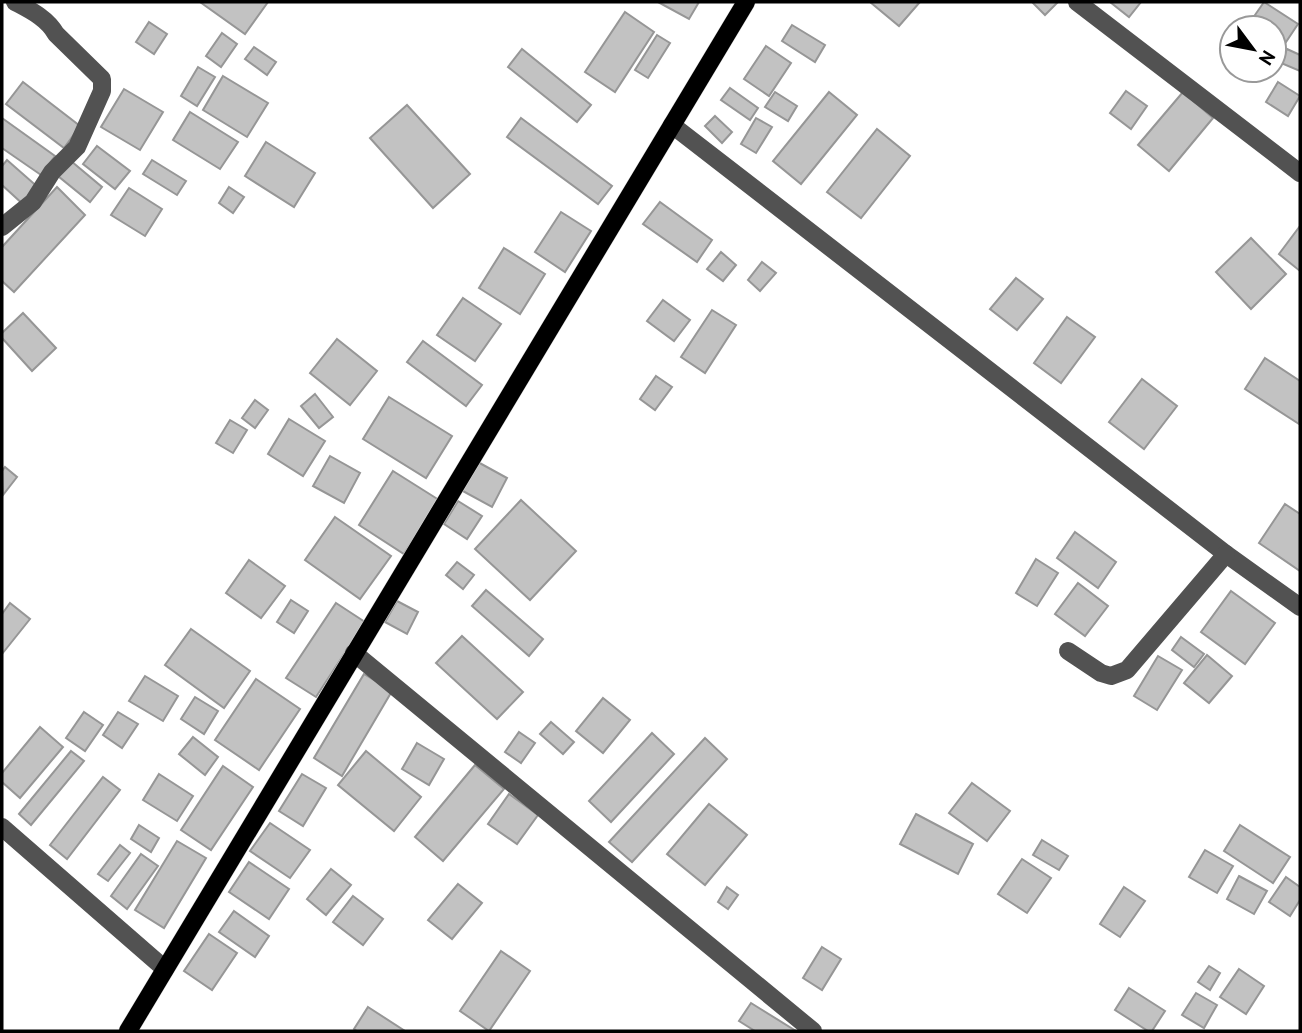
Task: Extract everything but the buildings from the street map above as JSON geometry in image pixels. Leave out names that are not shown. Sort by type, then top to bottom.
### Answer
[{"type":"main road","points":[[128,1031],[746,2]]},
{"type":"street","points":[[2,227],[33,202],[52,172],[77,147],[102,91],[103,79],[56,34],[52,26],[15,2]]},
{"type":"street","points":[[1077,2],[1300,173]]},
{"type":"street","points":[[672,125],[1226,554],[1300,607]]},
{"type":"street","points":[[1068,651],[1101,673],[1111,676],[1127,670],[1226,554]]},
{"type":"street","points":[[354,653],[813,1031]]},
{"type":"street","points":[[2,827],[165,969]]}]
